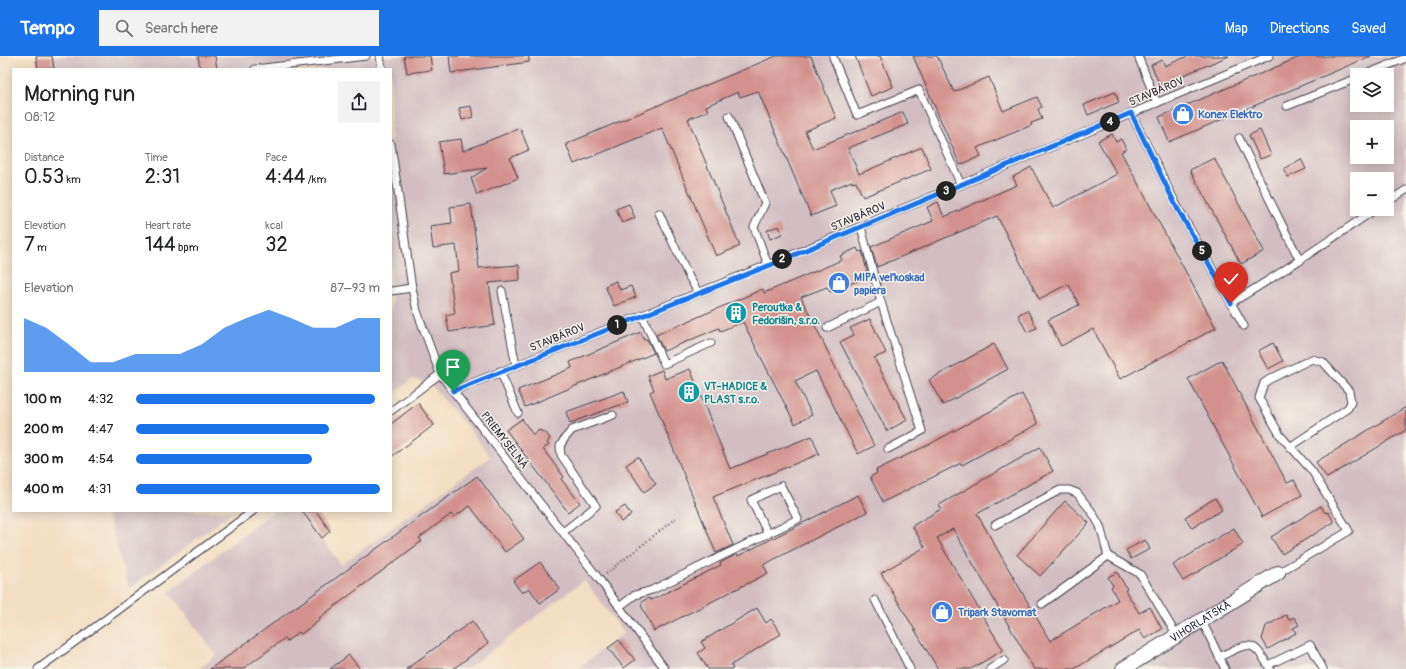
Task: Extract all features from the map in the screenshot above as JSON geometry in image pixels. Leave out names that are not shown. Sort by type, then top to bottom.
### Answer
[{"type":"street","name":"VIHORLATSKÁ","points":[[1123,669],[1278,574]]},
{"type":"lane","points":[[264,68],[366,56]]},
{"type":"lane","points":[[380,56],[382,68]]},
{"type":"lane","points":[[1138,56],[1157,103]]},
{"type":"lane","name":"STAVBÁROV","points":[[453,391],[698,292],[768,266],[1269,56]]},
{"type":"lane","points":[[832,57],[857,115],[919,90],[961,185]]},
{"type":"lane","points":[[1381,68],[1406,58]]},
{"type":"lane","points":[[1287,106],[1350,81]]},
{"type":"lane","points":[[1131,113],[1176,206],[1244,326]]},
{"type":"lane","points":[[729,116],[765,203],[754,227],[768,266]]},
{"type":"lane","points":[[1238,138],[1300,261]]},
{"type":"lane","name":"PRIEMYSELNÁ","points":[[392,156],[412,288],[417,311],[440,374],[599,579],[665,669]]},
{"type":"lane","points":[[1394,198],[1406,190]]},
{"type":"lane","points":[[659,213],[689,277],[698,292]]},
{"type":"lane","points":[[1231,303],[1300,261],[1366,216]]},
{"type":"lane","points":[[861,227],[881,302],[922,431],[888,449]]},
{"type":"lane","points":[[392,291],[412,288]]},
{"type":"lane","points":[[502,291],[516,366]]},
{"type":"lane","points":[[827,328],[881,302]]},
{"type":"lane","points":[[642,315],[664,364],[712,343]]},
{"type":"lane","points":[[1278,574],[1349,531],[1312,471],[1290,447],[1280,435],[1259,398],[1264,383],[1270,379],[1312,359],[1323,362],[1349,391],[1351,402],[1348,408],[1290,447]]},
{"type":"lane","points":[[500,371],[518,413]]},
{"type":"lane","points":[[392,409],[440,374]]},
{"type":"lane","points":[[563,532],[596,506],[561,455],[560,446],[572,430],[613,415]]},
{"type":"lane","points":[[619,607],[635,596],[652,590],[768,534],[798,519],[781,486],[751,500],[768,534]]},
{"type":"lane","points":[[995,524],[1060,490],[1069,490],[1076,493],[1092,512],[1100,526],[1108,556],[1140,574],[1177,636]]},
{"type":"lane","points":[[38,669],[252,512]]},
{"type":"lane","points":[[1042,604],[1108,556]]},
{"type":"lane","points":[[875,600],[910,669]]},
{"type":"lane","points":[[1202,621],[1225,669]]},
{"type":"lane","points":[[1219,657],[1244,646],[1250,646],[1257,648],[1269,667],[1310,645],[1323,669]]},
{"type":"lane","points":[[990,669],[1004,660]]},
{"type":"path","points":[[599,579],[677,517]]},
{"type":"shaded area","points":[[36,56],[1406,56],[1406,669],[577,669],[624,633],[584,580],[467,669],[199,669],[216,655],[169,592],[273,512],[302,512],[341,565],[490,457],[471,431],[429,383],[412,379],[392,394],[392,68],[38,68]]},
{"type":"shaded area","points":[[106,512],[233,512],[129,589]]},
{"type":"building","points":[[36,56],[52,56],[54,68],[38,68]]},
{"type":"building","points":[[198,56],[215,56],[217,68],[200,68]]},
{"type":"building","points":[[404,56],[430,56],[432,70],[407,73]]},
{"type":"building","points":[[449,56],[529,56],[529,62],[451,73]]},
{"type":"building","points":[[776,56],[811,56],[836,118],[805,131],[813,149],[903,112],[908,124],[848,148],[859,174],[922,147],[931,169],[863,197],[856,182],[852,183],[852,181],[830,190],[836,206],[811,216],[758,91],[740,97],[738,92],[706,106],[708,111],[688,119],[740,246],[716,256],[662,128],[574,164],[566,144]]},
{"type":"building","points":[[855,56],[880,56],[893,87],[871,96]]},
{"type":"building","points":[[913,56],[937,56],[954,92],[989,77],[1003,111],[1037,97],[1042,107],[1038,109],[1042,119],[1031,123],[1032,125],[977,148],[981,156],[960,165]]},
{"type":"building","points":[[1188,56],[1229,56],[1160,85],[1151,65],[1162,60],[1165,66]]},
{"type":"building","points":[[1302,56],[1371,56],[1169,142],[1159,117]]},
{"type":"building","points":[[1115,92],[1119,102],[1088,115],[1084,105]]},
{"type":"building","points":[[471,106],[473,117],[462,120],[459,108]]},
{"type":"building","points":[[520,128],[529,150],[510,158],[518,178],[477,195],[471,178],[487,168],[444,174],[439,142],[461,139],[463,151]]},
{"type":"building","points":[[1260,130],[1271,155],[1260,159],[1249,135]]},
{"type":"building","points":[[1112,134],[1116,142],[1121,139],[1126,149],[1121,152],[1216,328],[1120,379],[1093,329],[1061,346],[1048,320],[1079,305],[1073,292],[1068,284],[1039,299],[997,216],[877,267],[871,247],[933,221],[927,207],[938,202],[944,217],[1017,185],[1013,177],[1031,167],[1053,208],[1117,174],[1098,141]]},
{"type":"building","points":[[1214,158],[1264,251],[1241,264],[1190,170]]},
{"type":"building","points":[[1301,159],[1306,169],[1288,177],[1284,169]]},
{"type":"building","points":[[471,204],[479,268],[519,265],[520,280],[489,283],[495,325],[449,332],[446,315],[455,313],[449,273],[459,271],[456,245],[433,248],[430,226],[452,223],[450,207]]},
{"type":"building","points":[[629,204],[635,218],[622,223],[616,209]]},
{"type":"building","points":[[779,226],[782,234],[770,239],[767,230]]},
{"type":"building","points":[[857,248],[859,252],[862,251],[867,277],[830,292],[827,287],[801,297],[874,446],[858,454],[816,371],[795,381],[812,415],[795,424],[743,322],[720,331],[719,328],[664,351],[656,335],[763,289],[764,293],[842,260],[840,256]]},
{"type":"building","points":[[616,281],[620,290],[631,286],[636,297],[614,306],[605,286]]},
{"type":"building","points":[[1027,310],[1037,328],[1027,332],[1018,315]]},
{"type":"building","points":[[870,319],[886,353],[874,358],[907,420],[887,431],[840,342],[854,335],[850,328]]},
{"type":"building","points":[[641,332],[644,340],[647,339],[654,353],[525,407],[518,390],[572,368],[570,362]]},
{"type":"building","points":[[1273,343],[1283,361],[1268,369],[1258,351]]},
{"type":"building","points":[[994,344],[1008,369],[943,405],[929,380]]},
{"type":"building","points":[[1222,360],[1287,483],[1294,480],[1302,495],[1262,517],[1188,379]]},
{"type":"building","points":[[690,369],[730,469],[812,436],[819,454],[713,497],[733,545],[716,553],[650,392],[654,390],[648,376],[662,370],[665,379]]},
{"type":"building","points":[[624,391],[628,402],[570,423],[566,412]]},
{"type":"building","points":[[1022,394],[1038,424],[962,465],[961,463],[883,502],[870,477],[877,473],[876,470],[930,444]]},
{"type":"building","points":[[418,403],[434,425],[392,456],[392,423]]},
{"type":"building","points":[[1406,407],[1406,430],[1327,478],[1316,462]]},
{"type":"building","points":[[522,419],[533,435],[539,430],[546,433],[550,438],[547,443],[549,445],[543,449],[564,477],[561,479],[580,503],[568,512],[506,430]]},
{"type":"building","points":[[1040,447],[1053,471],[977,514],[1050,641],[1118,600],[1111,587],[1113,586],[1108,577],[1117,572],[1127,589],[1125,590],[1139,613],[1150,607],[1162,629],[1145,639],[1139,630],[1074,669],[1034,669],[953,529],[937,538],[1003,650],[971,669],[938,669],[881,573],[925,547],[912,526],[941,509],[939,505]]},
{"type":"building","points":[[638,457],[656,484],[644,492],[626,465]]},
{"type":"building","points":[[477,476],[524,539],[505,552],[470,506],[454,517],[451,514],[419,538],[422,541],[319,618],[320,620],[301,634],[299,632],[287,641],[285,638],[243,669],[210,669]]},
{"type":"building","points":[[858,495],[867,512],[763,565],[768,573],[654,631],[641,605],[643,601],[648,598],[652,600],[721,565],[720,563],[737,554],[738,556]]},
{"type":"building","points":[[1215,498],[1222,510],[1192,528],[1185,517]]},
{"type":"building","points":[[1065,501],[1089,523],[1040,576],[1017,555]]},
{"type":"building","points":[[625,506],[631,515],[621,522],[615,512]]},
{"type":"building","points":[[1321,506],[1325,513],[1328,512],[1334,522],[1282,554],[1271,537]]},
{"type":"building","points":[[303,512],[317,512],[330,531],[322,538]]},
{"type":"building","points":[[1234,528],[1243,544],[1183,581],[1173,565]]},
{"type":"building","points":[[1145,540],[1150,549],[1131,559],[1126,550]]},
{"type":"building","points":[[540,562],[560,589],[540,603],[529,588],[522,593],[513,581]]},
{"type":"building","points":[[757,608],[766,623],[771,619],[781,634],[731,665],[733,669],[708,669],[698,653],[705,648],[701,642]]},
{"type":"building","points":[[1286,615],[1289,620],[1294,617],[1299,625],[1293,628],[1296,633],[1268,649],[1262,639],[1266,626]]},
{"type":"building","points":[[472,621],[488,643],[453,669],[406,669]]},
{"type":"building","points":[[619,640],[635,660],[624,668],[608,648]]},
{"type":"building","points":[[349,655],[360,669],[330,669],[345,658]]},
{"type":"place","name":"Konex Elektro","points":[[1183,114]]},
{"type":"place","name":"MIPA veľkoskad papiera","points":[[839,283]]},
{"type":"place","name":"Peroutka & Fedorišin, s.r.o.","points":[[736,313]]},
{"type":"place","name":"VT-HADICE & PLAST s.r.o.","points":[[689,392]]},
{"type":"place","name":"Tripark Stavomat","points":[[942,612]]},
{"type":"route","points":[[453,391],[698,292],[768,266],[1131,113],[1176,206],[1231,303]]}]
